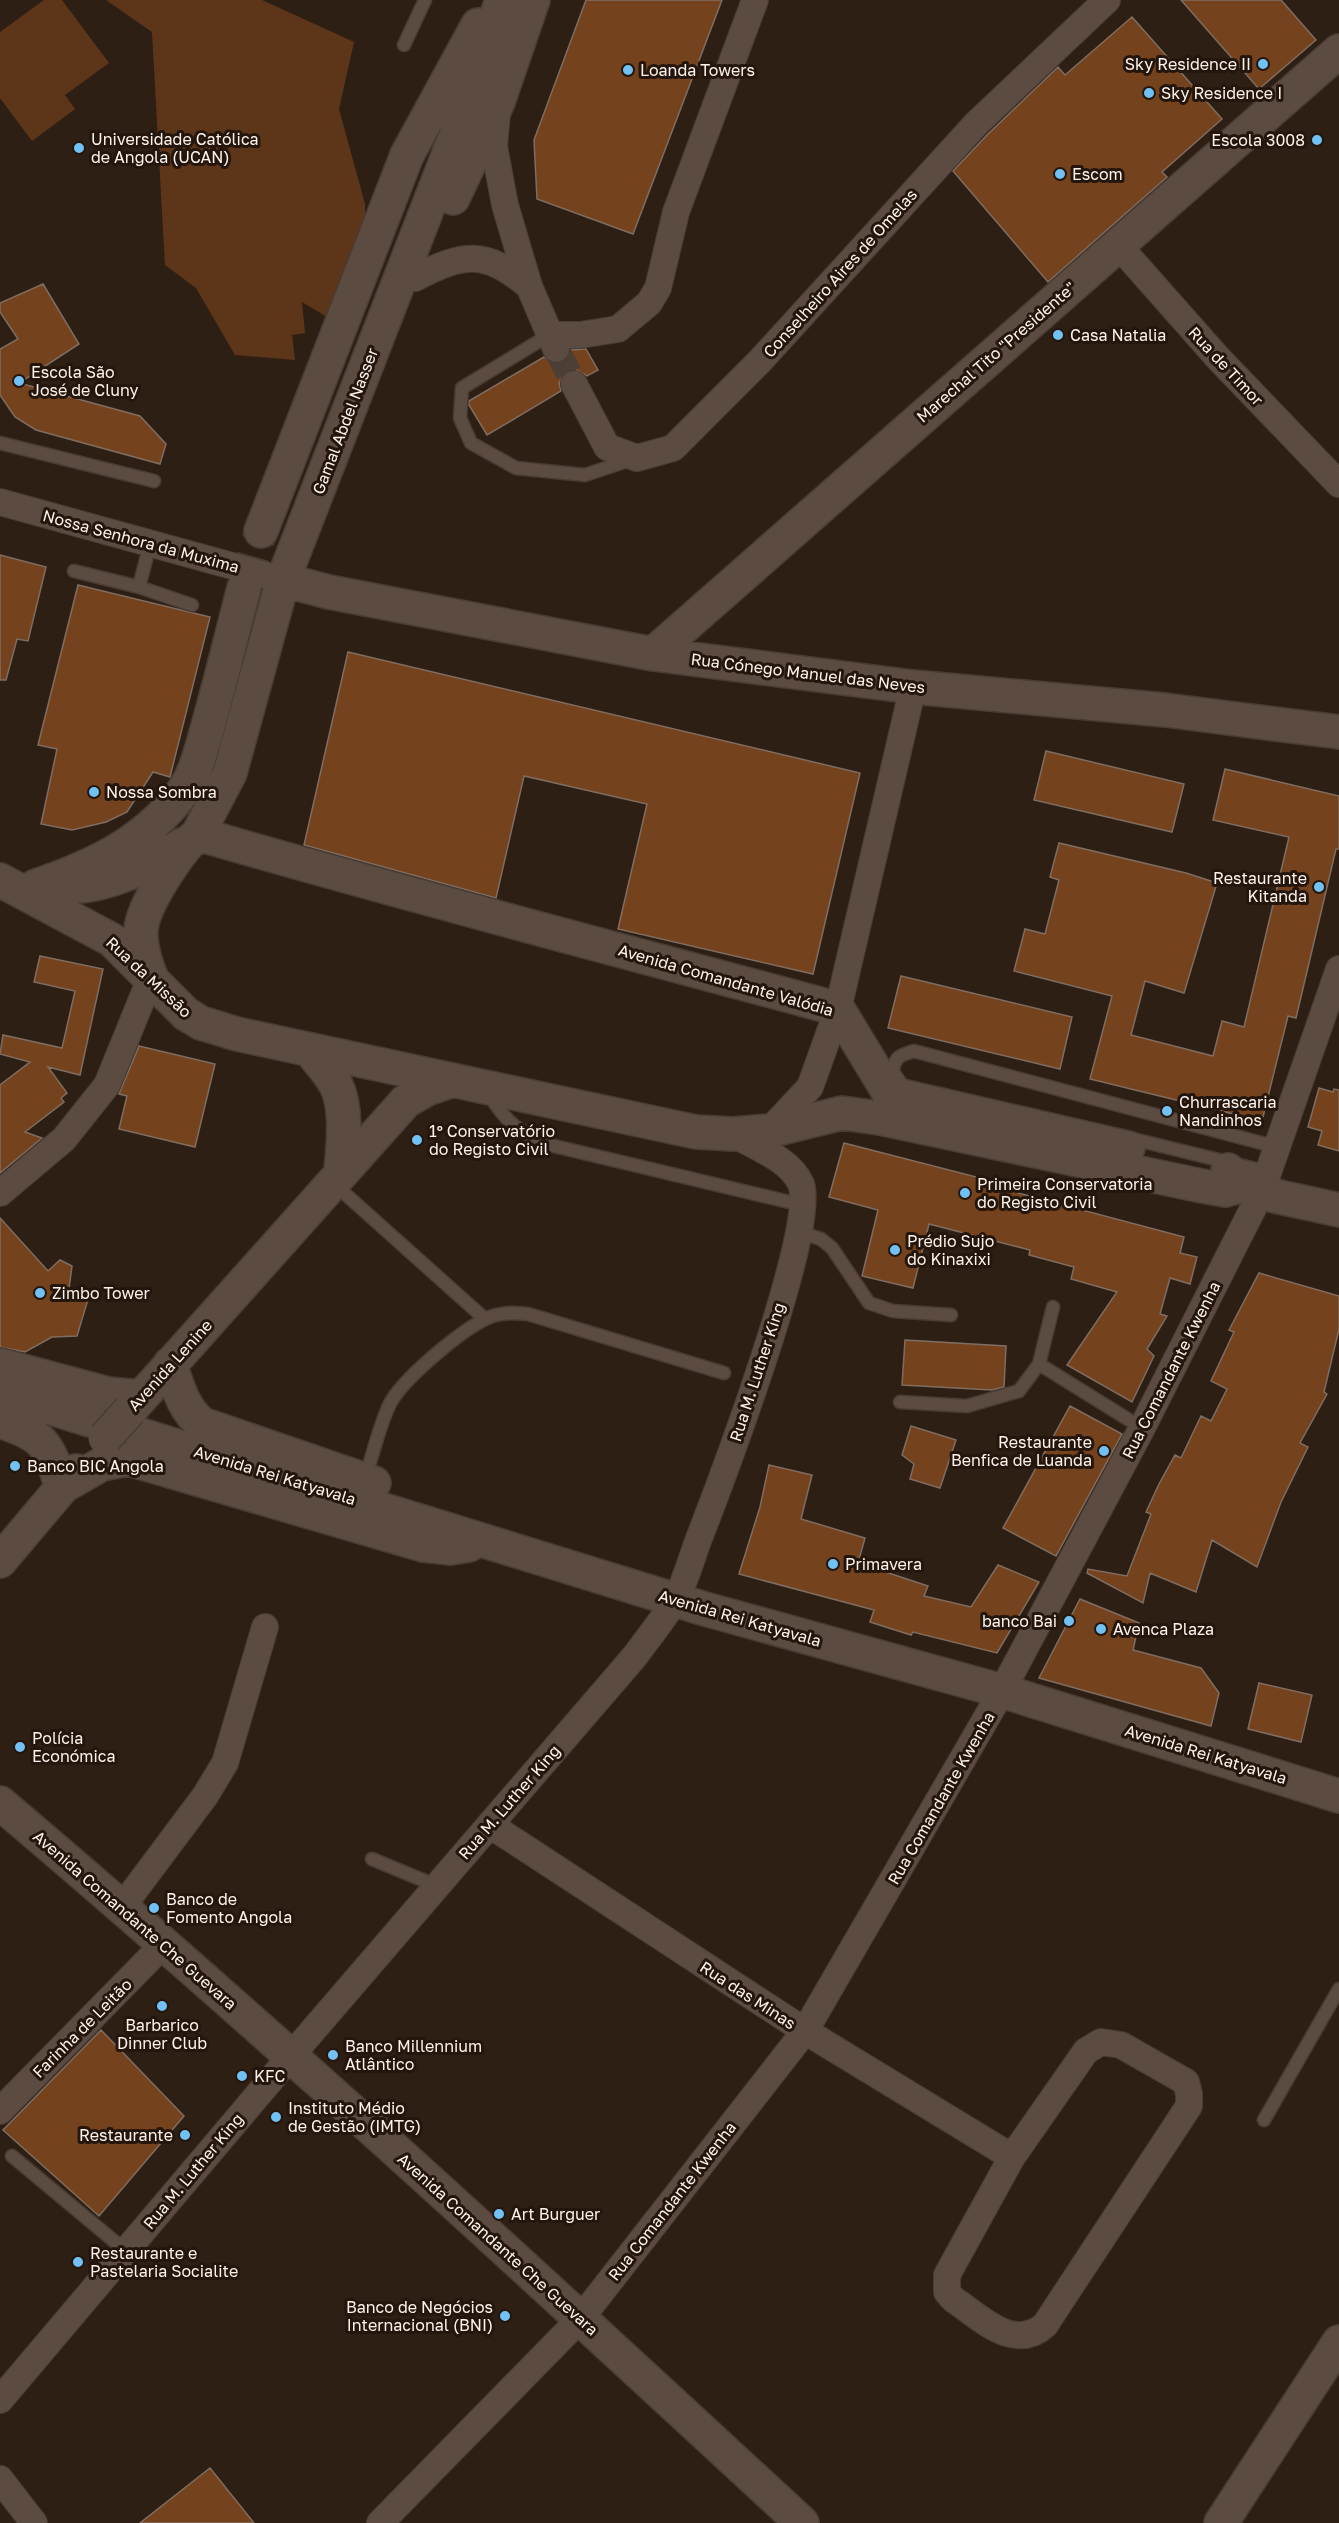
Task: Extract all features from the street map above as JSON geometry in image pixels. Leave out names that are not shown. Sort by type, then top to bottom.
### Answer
[{"type":"main road","points":[[261,531],[407,155],[492,0]]},
{"type":"main road","name":"Gamal Abdel Nasser","points":[[151,976],[141,942],[143,917],[195,837],[230,773],[290,582],[458,130],[502,0]]},
{"type":"main road","name":"Gamal Abdel Nasser","points":[[290,582],[368,389],[416,278],[498,102],[533,0]]},
{"type":"main road","name":"Marechal Tito \"Presidente\"","points":[[653,654],[1339,51]]},
{"type":"main road","name":"Rua Cónego Manuel das Neves","points":[[290,582],[653,654],[913,687],[1165,710],[1339,732]]},
{"type":"main road","points":[[36,886],[108,858],[137,837],[178,798],[193,774],[244,588]]},
{"type":"main road","points":[[0,880],[36,886],[85,886],[117,880],[195,837]]},
{"type":"main road","name":"Avenida Comandante Valódia","points":[[195,837],[517,921],[838,1010],[889,1093],[1231,1171],[1258,1183],[1339,1210]]},
{"type":"main road","name":"Rua da Missão","points":[[0,880],[112,940],[151,976],[186,1014],[201,1023],[237,1034]]},
{"type":"main road","name":"Avenida Comandante Valódia","points":[[237,1034],[696,1132],[733,1134],[769,1131],[843,1113],[879,1118],[1225,1190],[1258,1183]]},
{"type":"main road","points":[[310,1050],[336,1085],[341,1107],[343,1139],[337,1176]]},
{"type":"main road","name":"Avenida Lenine","points":[[0,1561],[62,1487],[97,1429],[138,1414],[170,1364],[406,1101],[427,1089],[453,1080]]},
{"type":"main road","points":[[170,1364],[183,1401],[192,1416],[202,1424],[467,1517],[491,1541]]},
{"type":"main road","name":"Avenida Rei Katyavala","points":[[0,1365],[108,1394],[138,1414],[491,1541],[675,1599],[1002,1691],[1339,1796]]},
{"type":"main road","points":[[0,1392],[97,1429]]},
{"type":"main road","points":[[0,1421],[25,1429],[39,1438],[50,1452],[62,1487],[102,1464],[129,1460],[423,1545],[451,1548],[491,1541]]},
{"type":"main road","name":"Avenida Comandante Che Guevara","points":[[0,1803],[164,1944],[581,2318],[802,2523]]},
{"type":"main road","points":[[1227,2521],[1339,2342]]},
{"type":"street","points":[[498,102],[494,146],[498,176],[529,286],[553,343],[580,335],[618,329],[649,303],[658,288],[676,212],[756,0]]},
{"type":"street","name":"Conselheiro Aires de Omelas","points":[[637,458],[672,448],[759,362],[976,124],[1107,0]]},
{"type":"street","name":"Rua de Timor","points":[[1118,245],[1218,358],[1339,484]]},
{"type":"street","points":[[416,278],[452,260],[470,256],[492,261],[510,270],[529,286]]},
{"type":"street","points":[[574,384],[607,447],[637,458]]},
{"type":"street","name":"Nossa Senhora da Muxima","points":[[0,502],[290,582]]},
{"type":"street","points":[[769,1131],[810,1087],[838,1010],[913,687]]},
{"type":"street","name":"Rua Comandante Kwenha","points":[[380,2523],[581,2318],[805,2031],[1002,1691],[1142,1428],[1277,1147],[1339,969]]},
{"type":"street","points":[[0,1193],[64,1139],[107,1085],[151,976]]},
{"type":"street","name":"Rua M. Luther King","points":[[0,2400],[290,2057],[635,1656],[675,1599],[720,1484],[761,1366],[799,1232],[802,1186],[790,1167],[733,1134]]},
{"type":"street","points":[[122,1907],[205,1796],[225,1763],[265,1627]]},
{"type":"street","name":"Rua das Minas","points":[[490,1825],[805,2031],[1012,2157]]},
{"type":"street","name":"Farinha de Leitão","points":[[0,2111],[164,1944]]},
{"type":"street","points":[[1101,2042],[1122,2045],[1186,2082],[1189,2106],[1051,2317],[1038,2331],[1018,2337],[1008,2335],[952,2299],[946,2285],[952,2262],[1012,2157],[1086,2051],[1101,2042]]},
{"type":"street","points":[[0,2479],[34,2523]]},
{"type":"lane","points":[[404,45],[425,0]]},
{"type":"lane","points":[[553,343],[462,388],[460,418],[471,443],[516,468],[585,475],[637,458]]},
{"type":"lane","points":[[0,443],[154,481]]},
{"type":"lane","points":[[139,587],[150,544]]},
{"type":"lane","points":[[74,571],[139,587],[192,605]]},
{"type":"lane","points":[[1258,1183],[901,1083],[893,1072],[894,1063],[899,1055],[914,1051],[1277,1147]]},
{"type":"lane","points":[[484,1087],[505,1119],[528,1136],[554,1146],[802,1205]]},
{"type":"lane","points":[[337,1176],[485,1319]]},
{"type":"lane","points":[[799,1232],[821,1239],[832,1248],[869,1303],[893,1311],[951,1315]]},
{"type":"lane","points":[[900,1402],[967,1406],[1019,1391],[1039,1364],[1053,1307]]},
{"type":"lane","points":[[365,1480],[391,1401],[413,1374],[485,1319],[508,1312],[528,1314],[724,1373]]},
{"type":"lane","points":[[1039,1364],[1142,1428]]},
{"type":"lane","points":[[372,1859],[437,1886]]},
{"type":"lane","points":[[1264,2120],[1339,1989]]},
{"type":"lane","points":[[12,2156],[126,2251]]},
{"type":"shaded area","points":[[44,0],[62,0],[109,63],[65,95],[75,109],[32,141],[0,98],[0,32]]},
{"type":"shaded area","points":[[106,0],[262,0],[354,42],[339,109],[365,204],[365,264],[332,320],[302,302],[305,333],[292,335],[295,360],[235,355],[196,288],[165,265],[152,32]]},
{"type":"building","name":"Loanda Towers","points":[[586,0],[722,0],[633,234],[537,199],[534,140]]},
{"type":"building","name":"Sky Residence II","points":[[1181,0],[1281,0],[1316,40],[1259,89]]},
{"type":"building","name":"Escom","points":[[1132,17],[1222,119],[1162,172],[1167,177],[1048,282],[953,171],[1058,67],[1065,75]]},
{"type":"building","name":"Escola São José de Cluny","points":[[43,284],[79,344],[19,383],[140,416],[166,444],[160,464],[36,430],[15,417],[0,395],[0,349],[18,339],[0,312],[0,303]]},
{"type":"building","points":[[586,349],[598,370],[587,376],[575,369],[567,371],[559,383],[561,391],[487,435],[469,405],[469,401],[544,357],[554,364],[561,363],[568,357],[571,350]]},
{"type":"building","points":[[0,555],[46,567],[28,641],[17,639],[6,680],[0,680]]},
{"type":"building","points":[[78,585],[210,617],[170,777],[153,772],[127,812],[106,822],[72,830],[41,824],[57,749],[38,745]]},
{"type":"building","points":[[348,652],[860,773],[813,974],[618,929],[647,804],[524,776],[496,898],[304,845]]},
{"type":"building","points":[[1046,751],[1184,784],[1172,832],[1034,800]]},
{"type":"building","points":[[1225,769],[1339,796],[1339,849],[1336,849],[1296,1018],[1288,1016],[1262,1121],[1090,1079],[1112,996],[1014,971],[1025,929],[1045,934],[1059,880],[1050,877],[1059,843],[1186,873],[1217,883],[1184,993],[1145,981],[1131,1035],[1213,1056],[1222,1021],[1244,1027],[1289,837],[1213,820]]},
{"type":"building","points":[[40,956],[103,969],[80,1075],[48,1067],[67,1093],[61,1098],[64,1102],[25,1132],[42,1138],[0,1173],[0,1085],[30,1062],[0,1054],[3,1035],[62,1048],[75,991],[34,982]]},
{"type":"building","points":[[901,976],[1072,1017],[1060,1069],[888,1028]]},
{"type":"building","points":[[139,1046],[215,1064],[195,1147],[119,1129],[127,1096],[119,1094]]},
{"type":"building","points":[[1319,1088],[1333,1092],[1334,1089],[1339,1090],[1339,1151],[1318,1145],[1322,1131],[1308,1127]]},
{"type":"building","points":[[844,1143],[1019,1188],[1018,1193],[1184,1237],[1180,1253],[1197,1257],[1190,1284],[1170,1278],[1160,1314],[1167,1316],[1147,1349],[1154,1356],[1132,1402],[1067,1365],[1117,1292],[1071,1279],[1074,1267],[1029,1255],[1030,1250],[929,1224],[913,1288],[862,1276],[878,1210],[829,1197]]},
{"type":"building","name":"Zimbo Tower","points":[[0,1218],[48,1271],[60,1260],[72,1266],[69,1289],[89,1296],[77,1336],[52,1337],[25,1352],[0,1347]]},
{"type":"building","points":[[1259,1273],[1339,1296],[1339,1329],[1324,1392],[1327,1394],[1300,1443],[1308,1447],[1281,1502],[1257,1567],[1212,1540],[1196,1592],[1150,1573],[1143,1603],[1087,1573],[1088,1569],[1127,1576],[1151,1514],[1146,1512],[1159,1484],[1175,1455],[1181,1458],[1201,1416],[1211,1421],[1227,1389],[1211,1381],[1234,1332],[1229,1330]]},
{"type":"building","points":[[905,1340],[1006,1346],[1004,1387],[992,1390],[902,1385]]},
{"type":"building","points":[[1070,1406],[1122,1434],[1056,1556],[1003,1528]]},
{"type":"building","points":[[911,1426],[956,1440],[940,1488],[910,1479],[914,1464],[902,1455]]},
{"type":"building","points":[[769,1465],[812,1475],[801,1519],[865,1538],[858,1563],[928,1586],[924,1596],[971,1607],[998,1565],[1039,1582],[997,1653],[913,1632],[911,1635],[870,1622],[874,1610],[739,1574],[760,1507]]},
{"type":"building","points":[[1080,1599],[1139,1623],[1133,1650],[1201,1668],[1219,1693],[1211,1726],[1039,1678]]},
{"type":"building","points":[[1259,1683],[1312,1695],[1301,1742],[1248,1729]]},
{"type":"building","points":[[101,2030],[184,2116],[99,2216],[3,2130]]},
{"type":"building","points":[[210,2468],[254,2523],[140,2523]]},
{"type":"tunnel","points":[[557,350],[574,384]]},
{"type":"tunnel","points":[[244,588],[261,531]]},
{"type":"place","name":"Sky Residence II","points":[[1263,64]]},
{"type":"place","name":"Loanda Towers","points":[[628,70]]},
{"type":"place","name":"Sky Residence I","points":[[1149,93]]},
{"type":"place","name":"Escola 3008","points":[[1317,140]]},
{"type":"place","name":"Universidade Católica de Angola (UCAN)","points":[[79,148]]},
{"type":"place","name":"Escom","points":[[1060,174]]},
{"type":"place","name":"Casa Natalia","points":[[1058,335]]},
{"type":"place","name":"Escola São José de Cluny","points":[[19,381]]},
{"type":"place","name":"Nossa Sombra","points":[[94,792]]},
{"type":"place","name":"Restaurante Kitanda","points":[[1319,887]]},
{"type":"place","name":"Churrascaria Nandinhos","points":[[1167,1111]]},
{"type":"place","name":"1º Conservatório do Registo Civil","points":[[417,1140]]},
{"type":"place","name":"Primeira Conservatoria do Registo Civil","points":[[965,1193]]},
{"type":"place","name":"Prédio Sujo do Kinaxixi","points":[[895,1250]]},
{"type":"place","name":"Zimbo Tower","points":[[40,1293]]},
{"type":"place","name":"Restaurante Benfica de Luanda","points":[[1104,1451]]},
{"type":"place","name":"Banco BIC Angola","points":[[15,1466]]},
{"type":"place","name":"Primavera","points":[[833,1564]]},
{"type":"place","name":"banco Bai","points":[[1069,1621]]},
{"type":"place","name":"Avenca Plaza","points":[[1101,1629]]},
{"type":"place","name":"Polícia Económica","points":[[20,1747]]},
{"type":"place","name":"Banco de Fomento Angola","points":[[154,1908]]},
{"type":"place","name":"Barbarico Dinner Club","points":[[162,2006]]},
{"type":"place","name":"Banco Millennium Atlântico","points":[[333,2055]]},
{"type":"place","name":"KFC","points":[[242,2076]]},
{"type":"place","name":"Instituto Médio de Gestão (IMTG)","points":[[276,2117]]},
{"type":"place","name":"Restaurante","points":[[185,2135]]},
{"type":"place","name":"Art Burguer","points":[[499,2214]]},
{"type":"place","name":"Restaurante e Pastelaria Socialite","points":[[78,2262]]},
{"type":"place","name":"Banco de Negócios Internacional (BNI)","points":[[505,2316]]}]
